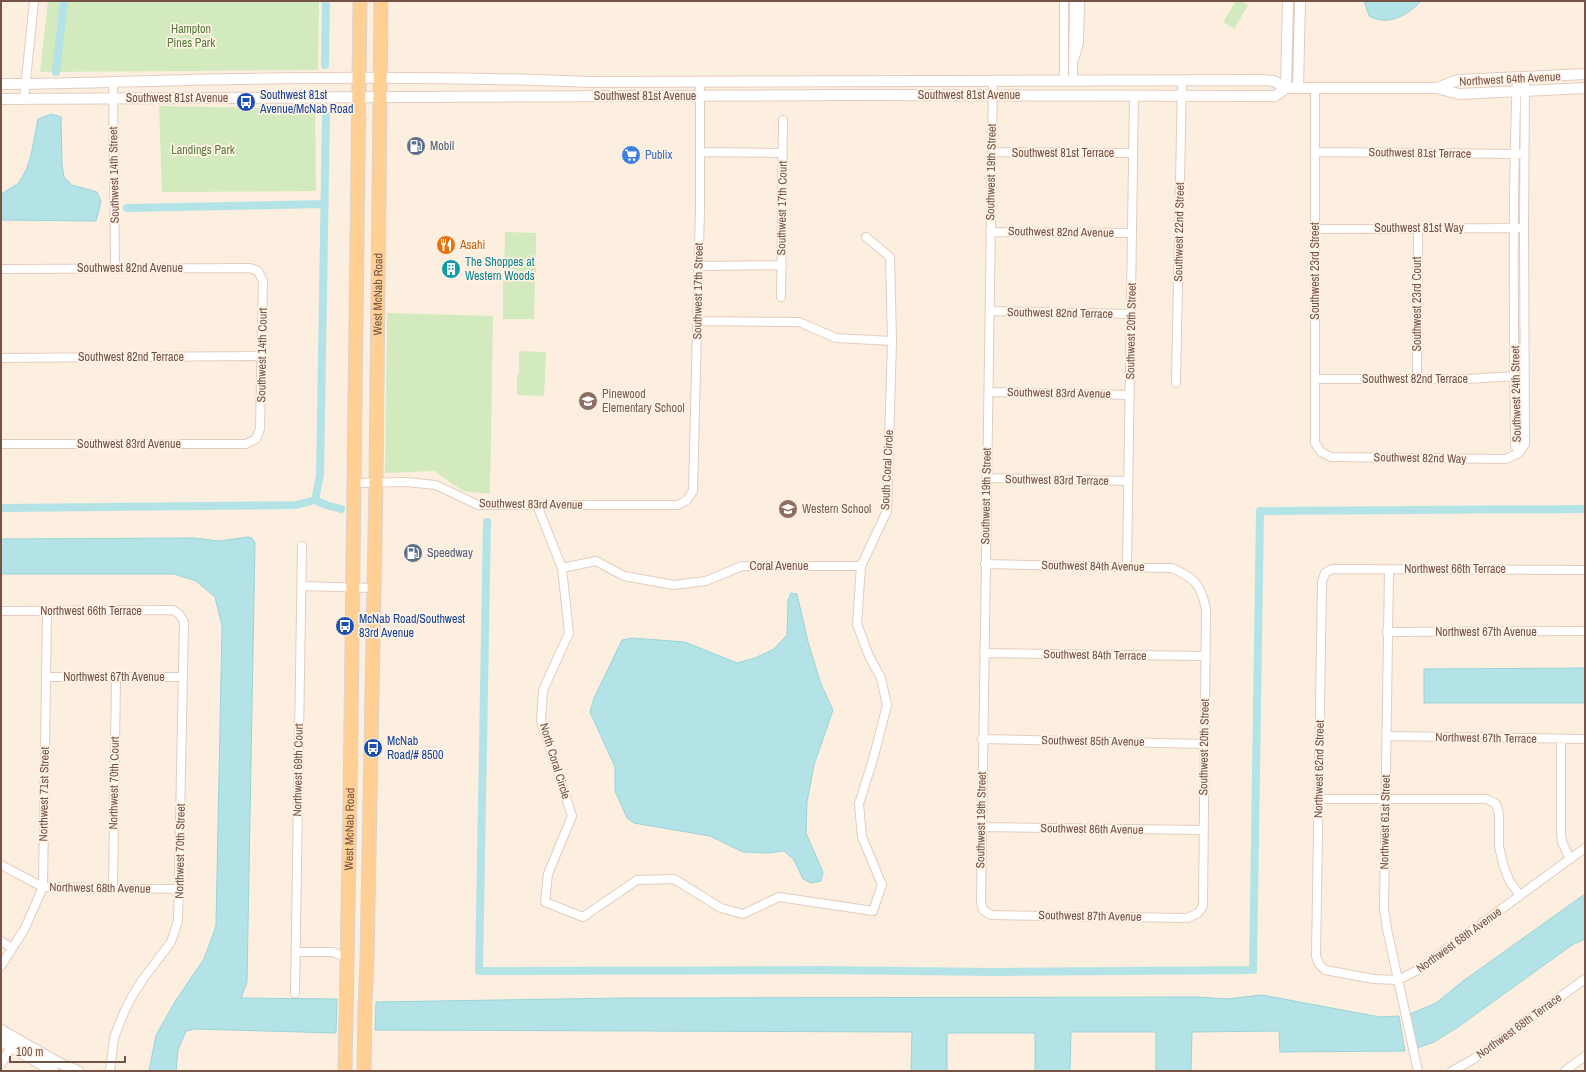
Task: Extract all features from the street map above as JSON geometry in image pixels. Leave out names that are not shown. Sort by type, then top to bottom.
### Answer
[{"type":"main road","name":"West McNab Road","points":[[345,1071],[353,587],[360,1]]},
{"type":"main road","name":"West McNab Road","points":[[364,1071],[376,483],[379,78],[381,1]]},
{"type":"street","points":[[24,99],[34,1]]},
{"type":"street","points":[[1064,1],[1069,81]]},
{"type":"street","points":[[1069,81],[1073,59],[1074,1]]},
{"type":"street","points":[[1073,59],[1079,46],[1080,1]]},
{"type":"street","points":[[1286,88],[1288,1]]},
{"type":"street","points":[[1298,88],[1300,1]]},
{"type":"street","points":[[1064,20],[1073,20]]},
{"type":"street","name":"Northwest 64th Avenue","points":[[1437,88],[1458,80],[1585,74]]},
{"type":"street","name":"Southwest 81st Avenue","points":[[1,84],[113,83],[236,79],[495,78],[589,82],[1274,81],[1286,88],[1315,88]]},
{"type":"street","name":"Southwest 24th Street","points":[[1520,92],[1524,154],[1525,444],[1519,453],[1515,445],[1515,154],[1521,78]]},
{"type":"street","name":"Southwest 19th Street","points":[[983,910],[980,902],[993,81]]},
{"type":"street","name":"Southwest 22nd Street","points":[[1176,383],[1182,81]]},
{"type":"street","name":"Southwest 17th Street","points":[[687,500],[693,491],[699,266],[700,82]]},
{"type":"street","name":"Southwest 14th Street","points":[[113,83],[115,267]]},
{"type":"street","name":"Southwest 81st Avenue","points":[[1,99],[993,95],[1275,96],[1286,88]]},
{"type":"street","name":"Northwest 64th Avenue","points":[[1315,88],[1437,88],[1459,94],[1585,88]]},
{"type":"street","name":"Southwest 23rd Street","points":[[1315,88],[1315,443],[1321,452]]},
{"type":"street","name":"Southwest 20th Street","points":[[1127,567],[1134,95]]},
{"type":"street","name":"Southwest 17th Court","points":[[781,297],[783,120]]},
{"type":"street","points":[[700,152],[783,153]]},
{"type":"street","name":"Southwest 81st Terrace","points":[[992,152],[1133,153]]},
{"type":"street","name":"Southwest 81st Terrace","points":[[1315,152],[1524,154]]},
{"type":"street","name":"Southwest 23rd Court","points":[[1417,380],[1418,228]]},
{"type":"street","name":"Southwest 81st Way","points":[[1315,229],[1524,228]]},
{"type":"street","name":"Southwest 82nd Avenue","points":[[990,232],[1132,233]]},
{"type":"street","name":"South Coral Circle","points":[[545,902],[583,917],[637,880],[674,878],[721,908],[743,914],[779,897],[873,911],[882,886],[862,838],[859,804],[874,756],[887,705],[881,678],[869,656],[857,624],[861,566],[887,511],[892,341],[890,257],[866,237]]},
{"type":"street","points":[[699,266],[782,265]]},
{"type":"street","name":"Southwest 82nd Avenue","points":[[1,268],[250,268],[258,271]]},
{"type":"street","name":"Southwest 14th Court","points":[[256,439],[260,429],[263,281],[258,271]]},
{"type":"street","name":"Southwest 82nd Terrace","points":[[990,311],[1131,314]]},
{"type":"street","points":[[698,321],[798,322],[836,338],[892,341]]},
{"type":"street","name":"Southwest 82nd Terrace","points":[[1,358],[262,356]]},
{"type":"street","name":"Southwest 82nd Terrace","points":[[1315,379],[1417,380],[1515,376]]},
{"type":"street","name":"Southwest 83rd Avenue","points":[[988,392],[1130,395]]},
{"type":"street","name":"Southwest 83rd Avenue","points":[[1,444],[246,444],[256,439]]},
{"type":"street","name":"Southwest 82nd Way","points":[[1321,452],[1331,457],[1506,459],[1519,453]]},
{"type":"street","name":"Southwest 83rd Terrace","points":[[986,478],[1128,481]]},
{"type":"street","name":"Southwest 83rd Avenue","points":[[354,483],[406,482],[436,485],[478,505],[678,505],[687,500]]},
{"type":"street","name":"North Coral Circle","points":[[537,505],[562,568],[569,633],[543,690],[541,721],[572,816],[548,874],[545,902]]},
{"type":"street","name":"Northwest 69th Court","points":[[295,993],[302,546]]},
{"type":"street","name":"Coral Avenue","points":[[562,568],[596,560],[624,576],[674,585],[706,580],[742,566],[861,566]]},
{"type":"street","name":"Southwest 84th Avenue","points":[[985,564],[1172,568],[1186,574],[1196,582]]},
{"type":"street","name":"Northwest 66th Terrace","points":[[1326,573],[1332,569],[1585,570]]},
{"type":"street","name":"Northwest 61st Street","points":[[1389,569],[1384,908],[1387,929],[1418,1071]]},
{"type":"street","name":"Northwest 62nd Street","points":[[1319,964],[1316,956],[1322,582],[1326,573]]},
{"type":"street","name":"Southwest 20th Street","points":[[1196,582],[1203,594],[1206,609],[1202,906],[1198,913]]},
{"type":"street","points":[[301,586],[374,588]]},
{"type":"street","name":"Northwest 66th Terrace","points":[[1,611],[173,610],[179,614]]},
{"type":"street","name":"Northwest 71st Street","points":[[1,966],[25,928],[43,887],[48,611]]},
{"type":"street","name":"Northwest 70th Street","points":[[110,1071],[114,1038],[130,998],[171,942],[178,921],[180,889],[184,622],[179,614]]},
{"type":"street","name":"Northwest 67th Avenue","points":[[1387,632],[1585,631]]},
{"type":"street","name":"Southwest 84th Terrace","points":[[984,653],[1205,656]]},
{"type":"street","name":"Northwest 67th Avenue","points":[[46,677],[182,677]]},
{"type":"street","name":"Northwest 70th Court","points":[[113,888],[116,677]]},
{"type":"street","name":"Northwest 67th Terrace","points":[[1386,736],[1561,739],[1585,738]]},
{"type":"street","name":"Southwest 85th Avenue","points":[[982,739],[1204,744]]},
{"type":"street","points":[[1561,739],[1561,833],[1562,842],[1570,858]]},
{"type":"street","points":[[1319,800],[1487,799],[1496,804],[1499,814],[1499,846],[1503,864],[1508,880],[1520,896]]},
{"type":"street","name":"Southwest 86th Avenue","points":[[981,827],[1203,830]]},
{"type":"street","name":"Northwest 68th Avenue","points":[[1319,964],[1325,970],[1374,979],[1398,980],[1418,970],[1585,848]]},
{"type":"street","name":"Northwest 68th Avenue","points":[[1,865],[43,887],[180,889]]},
{"type":"street","name":"Southwest 87th Avenue","points":[[983,910],[991,915],[1187,918],[1198,913]]},
{"type":"street","points":[[1,941],[12,948]]},
{"type":"street","points":[[296,952],[333,952],[347,958]]},
{"type":"street","name":"Northwest 68th Terrace","points":[[1452,1071],[1472,1060],[1585,979]]},
{"type":"street","points":[[1,1030],[13,1043],[53,1071]]},
{"type":"street","points":[[1,1041],[13,1043],[78,1071]]},
{"type":"street","points":[[1,1064],[13,1043]]},
{"type":"street","points":[[1565,1071],[1585,1056]]},
{"type":"green space","name":"Hampton Pines Park","points":[[48,1],[319,1],[318,70],[40,72]]},
{"type":"green space","points":[[1236,1],[1241,1],[1248,5],[1234,29],[1223,22]]},
{"type":"green space","name":"Landings Park","points":[[159,106],[315,109],[316,191],[162,192]]},
{"type":"green space","points":[[505,232],[536,233],[536,272],[504,271]]},
{"type":"green space","points":[[503,280],[535,280],[534,319],[503,319]]},
{"type":"green space","points":[[387,313],[493,316],[490,494],[463,491],[434,471],[385,473]]},
{"type":"green space","points":[[519,351],[546,352],[544,396],[517,395]]},
{"type":"water","points":[[1364,1],[1421,1],[1398,18],[1379,20],[1369,16]]},
{"type":"water","points":[[51,114],[61,117],[62,164],[64,177],[72,185],[97,192],[101,202],[96,221],[1,220],[1,194],[19,183],[27,168],[31,155],[38,119]]},
{"type":"water","points":[[248,537],[252,538],[255,543],[247,982],[241,998],[337,999],[336,1033],[195,1029],[186,1031],[178,1050],[176,1071],[149,1071],[156,1035],[176,1000],[204,959],[216,926],[222,626],[215,597],[196,581],[174,574],[1,574],[1,539],[194,538],[219,541]]},
{"type":"water","points":[[791,593],[797,594],[808,642],[821,684],[833,710],[814,765],[807,802],[806,833],[823,872],[821,881],[811,883],[803,879],[794,860],[784,851],[767,853],[743,852],[710,836],[634,823],[627,818],[615,791],[615,767],[590,712],[594,698],[622,640],[632,638],[685,642],[737,663],[755,658],[774,649],[787,635],[788,600]]},
{"type":"water","points":[[1585,668],[1585,703],[1424,703],[1424,669]]},
{"type":"water","points":[[1585,894],[1585,939],[1572,945],[1458,1027],[1434,1042],[1417,1048],[1410,1014],[1436,1003],[1463,981]]},
{"type":"water","points":[[1262,995],[1380,1017],[1399,1016],[1405,1051],[1280,1052],[1279,1031],[1192,1032],[1191,1071],[1156,1071],[1156,1032],[1071,1032],[1070,1071],[1035,1071],[1035,1033],[947,1033],[947,1071],[911,1071],[912,1032],[375,1030],[376,1002],[622,998],[1198,997],[1226,999]]},
{"type":"waterway","points":[[56,72],[64,1]]},
{"type":"waterway","points":[[325,65],[326,1]]},
{"type":"waterway","points":[[1,508],[296,505],[315,500],[320,475],[326,115]]},
{"type":"waterway","points":[[127,208],[324,204]]},
{"type":"waterway","points":[[315,500],[341,509]]},
{"type":"waterway","points":[[487,522],[479,971],[821,970],[997,972],[1253,970],[1260,511],[1585,509]]},
{"type":"place","name":"Southwest 81st Avenue/McNab Road","points":[[246,102]]},
{"type":"place","name":"Mobil","points":[[416,146]]},
{"type":"place","name":"Publix","points":[[631,155]]},
{"type":"place","name":"Asahi","points":[[446,245]]},
{"type":"place","name":"The Shoppes at Western Woods","points":[[451,269]]},
{"type":"place","name":"Pinewood Elementary School","points":[[588,401]]},
{"type":"place","name":"Western School","points":[[788,509]]},
{"type":"place","name":"Speedway","points":[[413,553]]},
{"type":"place","name":"McNab Road/Southwest 83rd Avenue","points":[[345,626]]},
{"type":"place","name":"McNab Road/# 8500","points":[[373,748]]}]
